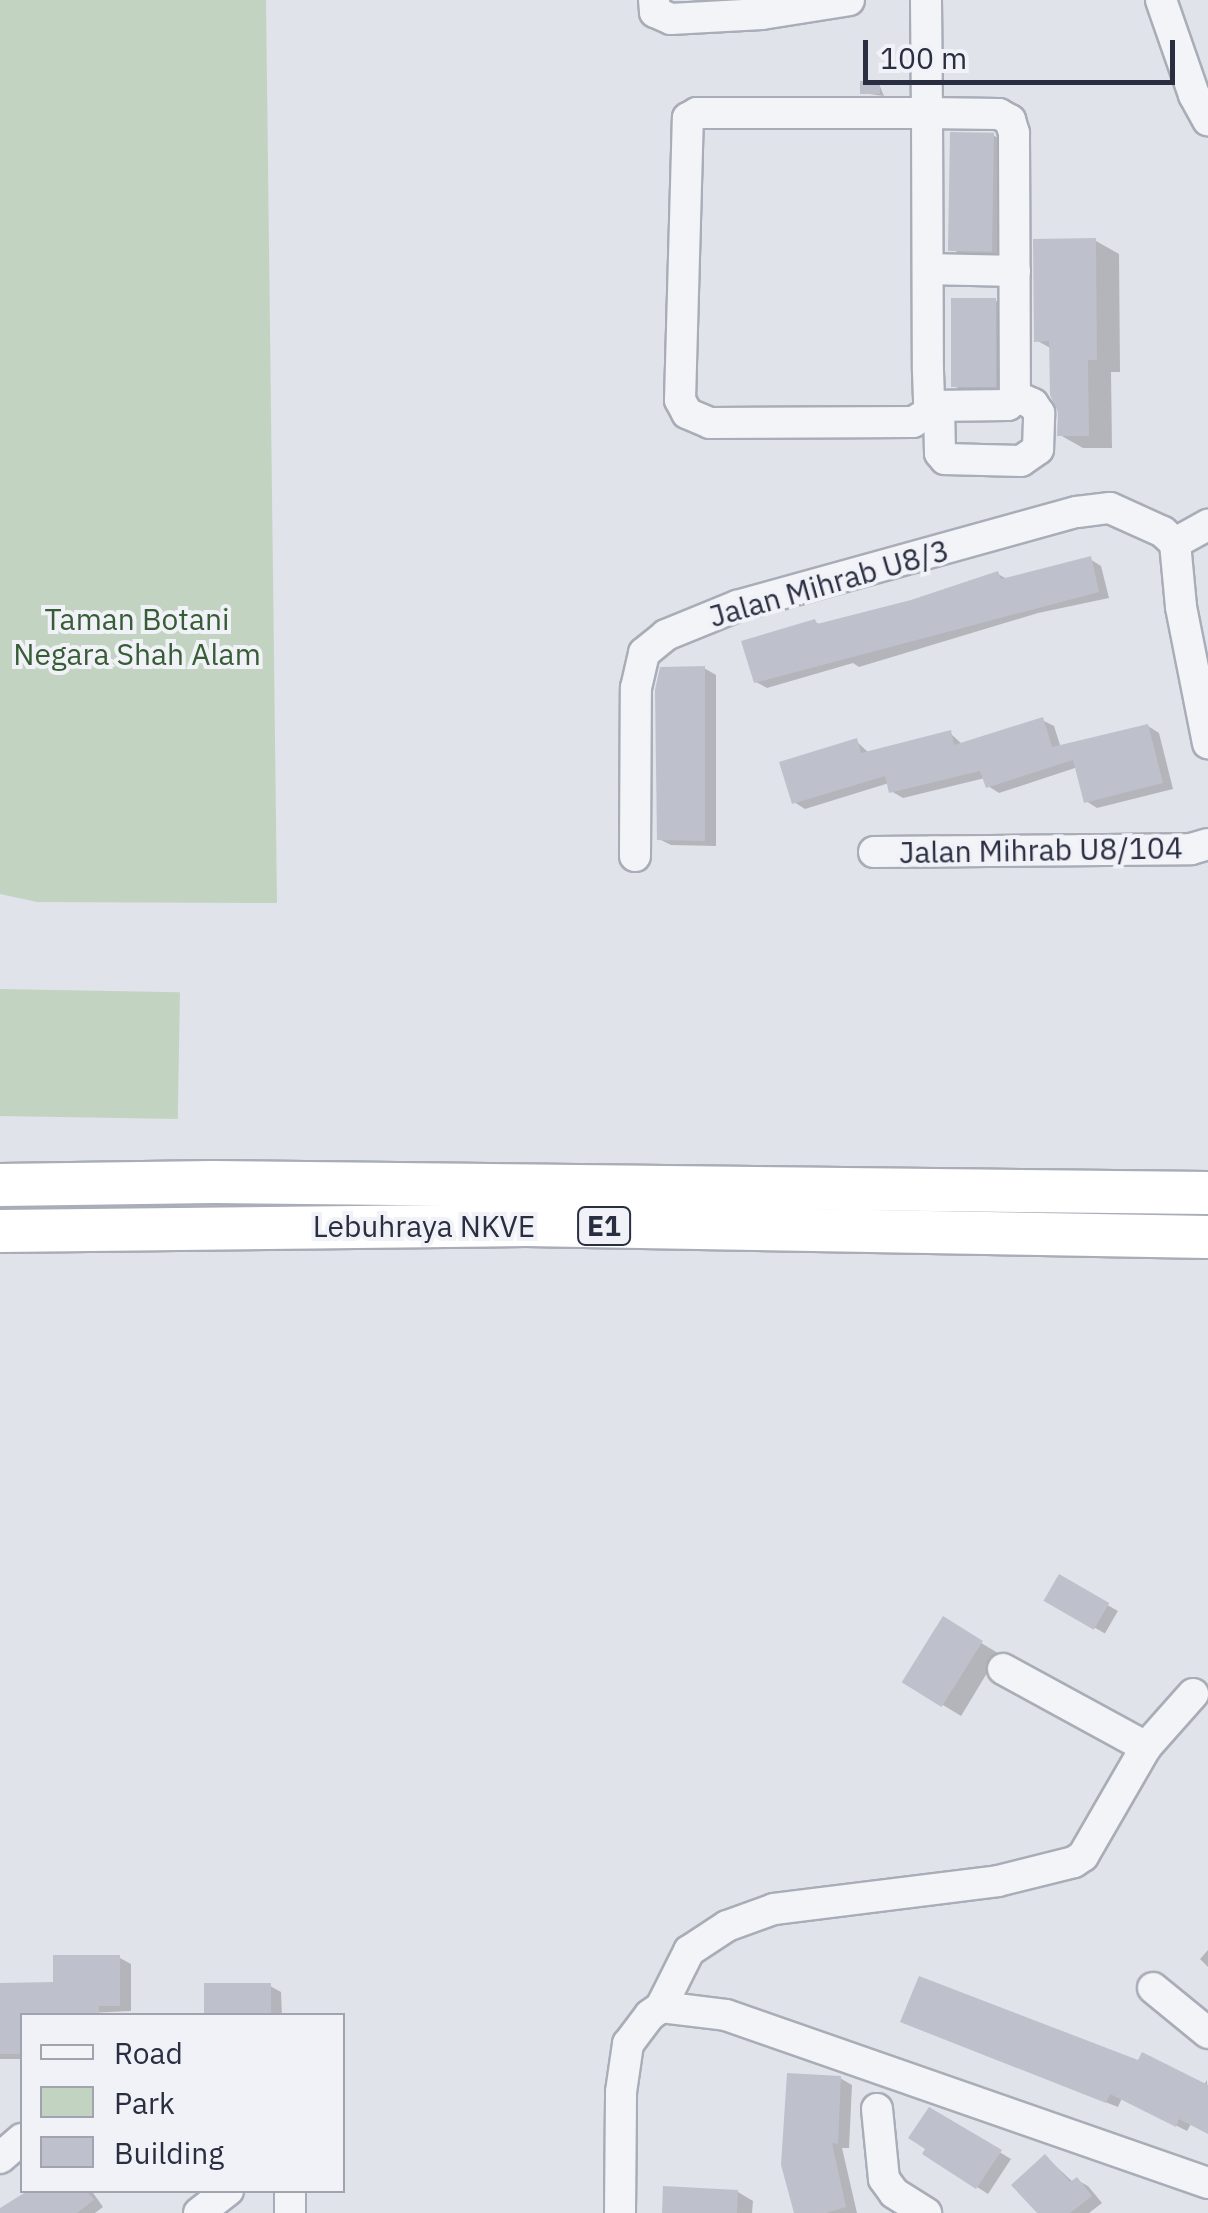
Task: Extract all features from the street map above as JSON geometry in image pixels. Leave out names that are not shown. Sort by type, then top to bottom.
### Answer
[{"type":"highway","name":"Lebuhraya NKVE","points":[[0,1186],[212,1182],[1208,1193]]},
{"type":"highway","name":"Lebuhraya NKVE","points":[[0,1231],[526,1225],[1208,1237]]},
{"type":"street","points":[[654,0],[654,12],[670,19],[762,14],[849,0]]},
{"type":"street","points":[[926,0],[928,269],[940,453],[945,459],[1021,461],[1038,449],[1039,413],[1033,404],[1015,396]]},
{"type":"street","points":[[1161,0],[1194,95],[1208,120]]},
{"type":"street","points":[[697,113],[927,113],[999,114],[1010,120],[1015,396],[1008,405],[934,406],[925,418],[913,422],[710,423],[686,413],[680,400],[688,118],[697,113]]},
{"type":"street","points":[[928,269],[1015,270]]},
{"type":"street","name":"Jalan Mihrab U8/3","points":[[635,856],[636,688],[644,654],[666,635],[737,606],[1077,512],[1110,508],[1163,532],[1175,543]]},
{"type":"street","points":[[1208,524],[1175,543],[1181,607],[1208,743]]},
{"type":"street","name":"Jalan Mihrab U8/104","points":[[874,852],[1191,849],[1208,844]]},
{"type":"street","points":[[1003,1669],[1146,1746]]},
{"type":"street","points":[[620,2213],[621,2092],[628,2044],[650,2015],[661,2008],[689,1951],[727,1926],[774,1909],[998,1881],[1074,1862],[1083,1856],[1146,1746],[1193,1694]]},
{"type":"street","points":[[1153,1988],[1208,2033]]},
{"type":"street","points":[[661,2008],[726,2015],[1208,2182]]},
{"type":"street","points":[[877,2109],[879,2160],[884,2179],[894,2193],[926,2213]]},
{"type":"street","points":[[0,2158],[20,2140]]},
{"type":"street","points":[[198,2213],[224,2193]]},
{"type":"green space","name":"Taman Botani Negara Shah Alam","points":[[0,0],[266,0],[277,903],[37,902],[0,894]]},
{"type":"green space","points":[[0,989],[180,992],[178,1119],[0,1116]]},
{"type":"building","points":[[860,81],[880,81],[880,94],[860,94]]},
{"type":"building","points":[[950,132],[994,133],[992,252],[948,251]]},
{"type":"building","points":[[1096,238],[1097,360],[1088,360],[1089,436],[1057,436],[1058,412],[1050,395],[1049,341],[1034,342],[1033,239]]},
{"type":"building","points":[[951,298],[996,298],[996,387],[951,387]]},
{"type":"building","points":[[1091,556],[1099,592],[754,683],[741,641],[815,619],[817,624],[911,600],[998,571],[1001,579]]},
{"type":"building","points":[[705,666],[705,841],[657,840],[655,690],[660,667]]},
{"type":"building","points":[[1043,717],[1052,747],[1148,724],[1163,783],[1084,803],[1073,760],[986,788],[980,771],[889,793],[885,776],[792,804],[779,762],[857,738],[861,753],[951,730],[954,745]]},
{"type":"building","points":[[1059,1574],[1109,1603],[1094,1630],[1044,1601]]},
{"type":"building","points":[[943,1616],[983,1641],[942,1707],[902,1682]]},
{"type":"building","points":[[53,1955],[120,1955],[120,2006],[99,2006],[99,2013],[20,2013],[20,2054],[0,2054],[0,1983],[53,1982]]},
{"type":"building","points":[[919,1976],[1138,2060],[1142,2052],[1208,2085],[1208,2134],[1179,2119],[1176,2127],[1110,2094],[1106,2103],[900,2022]]},
{"type":"building","points":[[204,1983],[271,1983],[271,2013],[204,2013]]},
{"type":"building","points":[[787,2073],[841,2076],[838,2144],[832,2143],[846,2207],[826,2213],[794,2213],[781,2165]]},
{"type":"building","points":[[929,2107],[1002,2150],[976,2189],[922,2154],[925,2149],[908,2138]]},
{"type":"building","points":[[1045,2154],[1070,2182],[1077,2177],[1092,2196],[1070,2213],[1037,2213],[1011,2185]]},
{"type":"building","points":[[663,2186],[738,2190],[737,2213],[662,2213]]},
{"type":"building","points":[[24,2193],[88,2193],[94,2200],[77,2213],[0,2213],[0,2208]]}]
